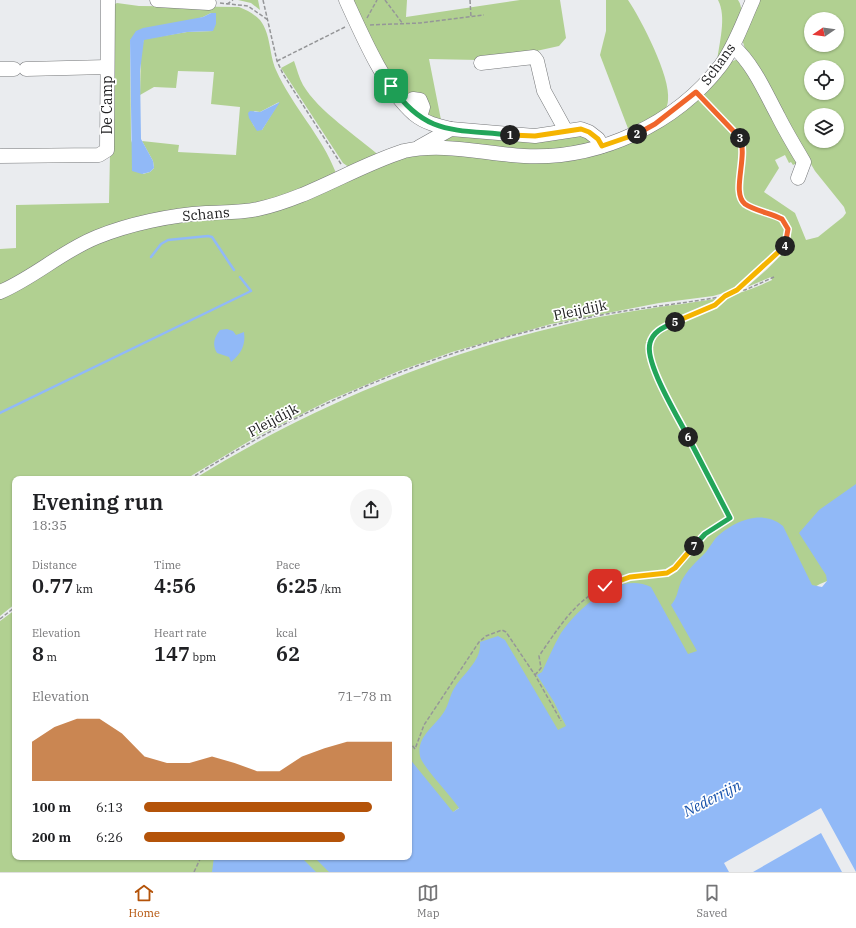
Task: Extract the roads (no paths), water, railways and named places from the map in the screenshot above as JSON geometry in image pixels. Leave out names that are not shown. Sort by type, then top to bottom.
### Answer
[{"type":"street","name":"De Camp","points":[[0,156],[99,155],[107,150],[108,0]]},
{"type":"street","points":[[157,0],[209,3]]},
{"type":"street","points":[[346,0],[391,86],[405,104],[431,124],[451,129],[535,136],[581,129],[589,132],[598,139],[602,146]]},
{"type":"street","name":"Schans","points":[[419,148],[540,156],[602,146],[638,133],[649,127],[696,92],[721,65],[733,46],[753,0]]},
{"type":"street","points":[[733,46],[753,69],[786,133],[804,162],[798,178]]},
{"type":"street","points":[[480,64],[534,57],[537,61],[544,91],[566,132]]},
{"type":"street","points":[[0,69],[107,67]]},
{"type":"street","name":"Schans","points":[[0,292],[25,280],[75,246],[108,233],[176,216],[257,209],[288,199],[389,156],[419,148],[451,129]]},
{"type":"water","points":[[211,13],[216,13],[216,24],[213,31],[187,32],[144,40],[140,71],[141,139],[153,161],[154,168],[150,172],[142,174],[132,171],[130,40],[136,31],[143,28],[203,17]]},
{"type":"water","points":[[280,102],[262,130],[257,131],[249,118],[248,113],[250,111],[260,112]]},
{"type":"water","points":[[227,329],[233,331],[236,335],[244,332],[242,349],[238,356],[231,362],[229,357],[217,353],[214,341],[220,330]]},
{"type":"water","name":"Nederrijn","points":[[856,484],[856,872],[821,808],[724,863],[729,872],[329,872],[317,860],[412,860],[412,762],[453,812],[459,808],[431,774],[420,756],[420,749],[423,737],[444,712],[455,687],[472,666],[480,649],[480,642],[498,636],[505,640],[558,730],[566,726],[554,702],[537,675],[542,672],[561,633],[578,613],[589,603],[613,588],[626,584],[638,583],[651,587],[688,654],[697,651],[671,605],[686,574],[706,552],[715,539],[730,527],[748,519],[766,518],[775,521],[783,526],[812,585],[822,587],[827,581],[826,575],[799,533],[819,510]]},
{"type":"water","points":[[821,833],[842,872],[753,872]]},
{"type":"water","points":[[214,860],[304,860],[316,872],[212,872]]},
{"type":"waterway","points":[[151,257],[161,244],[168,240],[208,236],[212,237],[234,270]]},
{"type":"waterway","points":[[0,413],[251,291],[240,277]]}]
